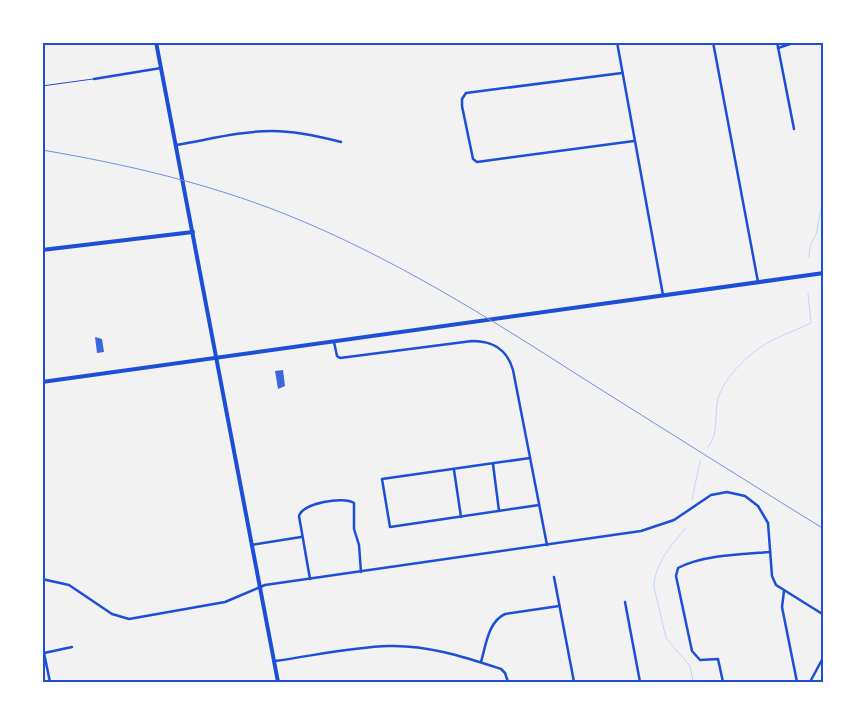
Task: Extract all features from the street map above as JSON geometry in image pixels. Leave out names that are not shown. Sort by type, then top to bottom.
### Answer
[{"type":"main road","points":[[156,42],[278,682]]},
{"type":"main road","points":[[42,250],[192,232]]},
{"type":"main road","points":[[42,382],[824,273]]},
{"type":"street","points":[[616,42],[663,296]]},
{"type":"street","points":[[713,42],[758,282]]},
{"type":"street","points":[[777,42],[794,129]]},
{"type":"street","points":[[778,48],[796,42]]},
{"type":"street","points":[[94,79],[161,68]]},
{"type":"street","points":[[622,73],[466,94],[462,99],[462,106],[475,161],[482,162],[634,141]]},
{"type":"street","points":[[176,145],[245,132],[272,131],[297,132],[341,142]]},
{"type":"street","points":[[334,342],[337,356],[340,358],[472,341],[484,341],[495,345],[511,363],[547,544]]},
{"type":"street","points":[[530,458],[382,479],[390,527],[539,505]]},
{"type":"street","points":[[493,464],[499,511]]},
{"type":"street","points":[[454,470],[460,517]]},
{"type":"street","points":[[42,580],[69,585],[112,614],[129,619],[225,602],[259,587],[656,527],[674,520],[711,495],[727,492],[745,496],[755,502],[762,511],[769,528],[772,576],[776,585],[824,615]]},
{"type":"street","points":[[310,579],[301,537],[300,512],[310,505],[347,500],[354,503],[354,529],[359,545],[361,572]]},
{"type":"street","points":[[251,545],[301,537]]},
{"type":"street","points":[[723,682],[718,660],[700,660],[692,651],[676,576],[678,568],[688,563],[740,554],[770,552]]},
{"type":"street","points":[[554,577],[574,682]]},
{"type":"street","points":[[784,591],[782,607],[797,682]]},
{"type":"street","points":[[625,602],[640,682]]},
{"type":"street","points":[[481,663],[492,624],[498,617],[505,614],[559,606]]},
{"type":"street","points":[[273,661],[389,646],[434,650],[481,663],[505,673],[508,682]]},
{"type":"street","points":[[50,682],[43,653],[72,647]]},
{"type":"street","points":[[810,682],[824,656]]},
{"type":"lane","points":[[42,86],[94,79]]},
{"type":"building","points":[[95,337],[102,339],[104,352],[97,353]]},
{"type":"building","points":[[283,370],[285,386],[278,389],[275,371]]},
{"type":"waterway","points":[[809,257],[824,199]]},
{"type":"waterway","points":[[708,447],[714,436],[718,399],[726,381],[740,364],[758,349],[811,323],[808,293]]},
{"type":"waterway","points":[[692,500],[700,461]]},
{"type":"waterway","points":[[686,528],[660,562],[654,587],[666,638],[690,666],[693,682]]},
{"type":"railway","points":[[42,150],[135,168],[226,193],[285,214],[362,249],[437,288],[824,529]]}]
